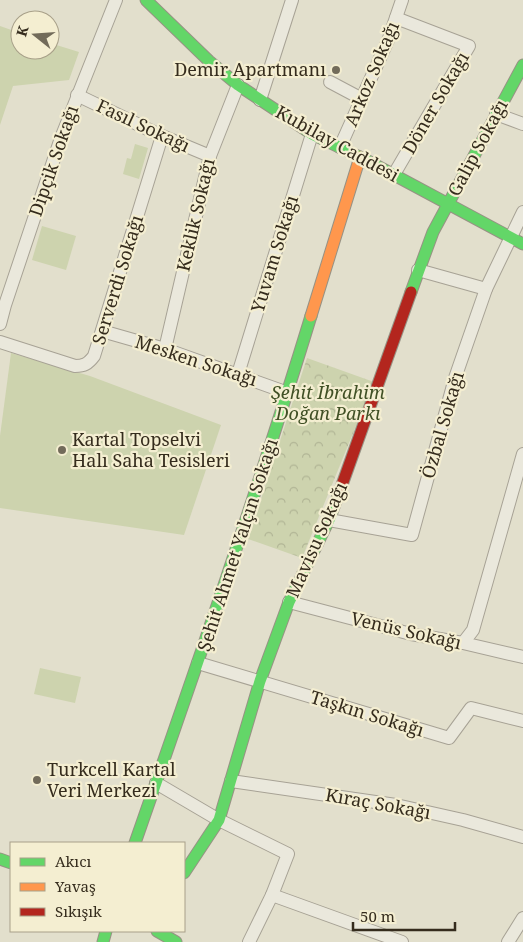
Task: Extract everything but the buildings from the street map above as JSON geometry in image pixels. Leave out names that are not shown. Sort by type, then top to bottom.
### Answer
[{"type":"street","name":"Dipçik Sokağı","points":[[0,324],[2,305],[61,138],[116,0]]},
{"type":"street","name":"Kubilay Caddesi","points":[[146,0],[208,61],[238,85],[312,134],[360,157],[523,244]]},
{"type":"street","points":[[260,100],[292,0]]},
{"type":"street","name":"Arkoz Sokağı","points":[[340,147],[389,38],[402,0]]},
{"type":"street","name":"Döner Sokağı","points":[[393,176],[469,46],[396,18]]},
{"type":"street","name":"Galip Sokağı","points":[[448,204],[523,65]]},
{"type":"street","points":[[330,82],[362,99]]},
{"type":"street","name":"Keklik Sokağı","points":[[165,349],[210,156],[238,85]]},
{"type":"street","name":"Fasıl Sokağı","points":[[77,95],[162,136],[210,156]]},
{"type":"street","points":[[496,114],[523,124]]},
{"type":"street","name":"Yuvam Sokağı","points":[[238,374],[312,134]]},
{"type":"street","name":"Serverdi Sokağı","points":[[0,342],[74,366],[88,363],[94,356],[162,136]]},
{"type":"street","name":"Şehit Ahmet Yalçın Sokağı","points":[[135,842],[198,663],[288,393],[360,157]]},
{"type":"street","name":"Mavisu Sokağı","points":[[185,871],[219,820],[260,681],[289,602],[329,520],[418,270],[433,232],[448,204]]},
{"type":"street","name":"Özbal Sokağı","points":[[329,520],[412,535],[455,378],[486,289],[523,212]]},
{"type":"street","points":[[418,270],[486,289]]},
{"type":"street","name":"Mesken Sokağı","points":[[102,331],[165,349],[288,393]]},
{"type":"street","points":[[463,644],[473,630],[523,454]]},
{"type":"street","name":"Venüs Sokağı","points":[[289,602],[411,634],[523,657]]},
{"type":"street","name":"Taşkın Sokağı","points":[[198,663],[449,738],[471,708],[523,721]]},
{"type":"street","name":"Kıraç Sokağı","points":[[231,782],[396,805],[463,820],[523,837]]},
{"type":"street","points":[[156,783],[219,820],[288,854],[272,895],[249,942]]},
{"type":"street","points":[[272,895],[402,942]]},
{"type":"street","points":[[512,941],[523,918]]},
{"type":"street","points":[[160,932],[173,941]]},
{"type":"green space","points":[[0,26],[10,30],[10,60],[60,60],[60,46],[79,52],[69,80],[13,86],[0,125]]},
{"type":"green space","points":[[135,144],[148,148],[139,179],[123,174],[127,158],[131,159]]},
{"type":"green space","points":[[42,226],[76,236],[66,270],[32,260]]},
{"type":"green space","points":[[11,353],[90,376],[221,425],[184,535],[0,508],[0,436]]},
{"type":"green space","name":"Şehit İbrahim Doğan Parkı","points":[[307,358],[374,382],[302,558],[248,539]]},
{"type":"green space","points":[[40,668],[81,677],[75,703],[34,694]]},
{"type":"traffic: fast","points":[[146,0],[209,61],[238,85],[312,134],[368,161],[523,244]]},
{"type":"traffic: fast","points":[[411,292],[433,232],[523,65]]},
{"type":"traffic: fast","points":[[135,842],[248,514],[311,316]]},
{"type":"traffic: fast","points":[[185,871],[219,820],[260,681],[289,602],[329,520],[338,496]]},
{"type":"traffic: fast","points":[[0,859],[10,863]]},
{"type":"traffic: fast","points":[[103,942],[106,932]]},
{"type":"traffic: fast","points":[[159,932],[176,942]]},
{"type":"traffic: slow","points":[[311,316],[360,157]]},
{"type":"traffic: jam","points":[[338,496],[411,292]]},
{"type":"place","name":"Demir Apartmanı","points":[[336,70]]},
{"type":"place","name":"Kartal Topselvi Halı Saha Tesisleri","points":[[62,450]]},
{"type":"place","name":"Turkcell Kartal Veri Merkezi","points":[[37,780]]}]
